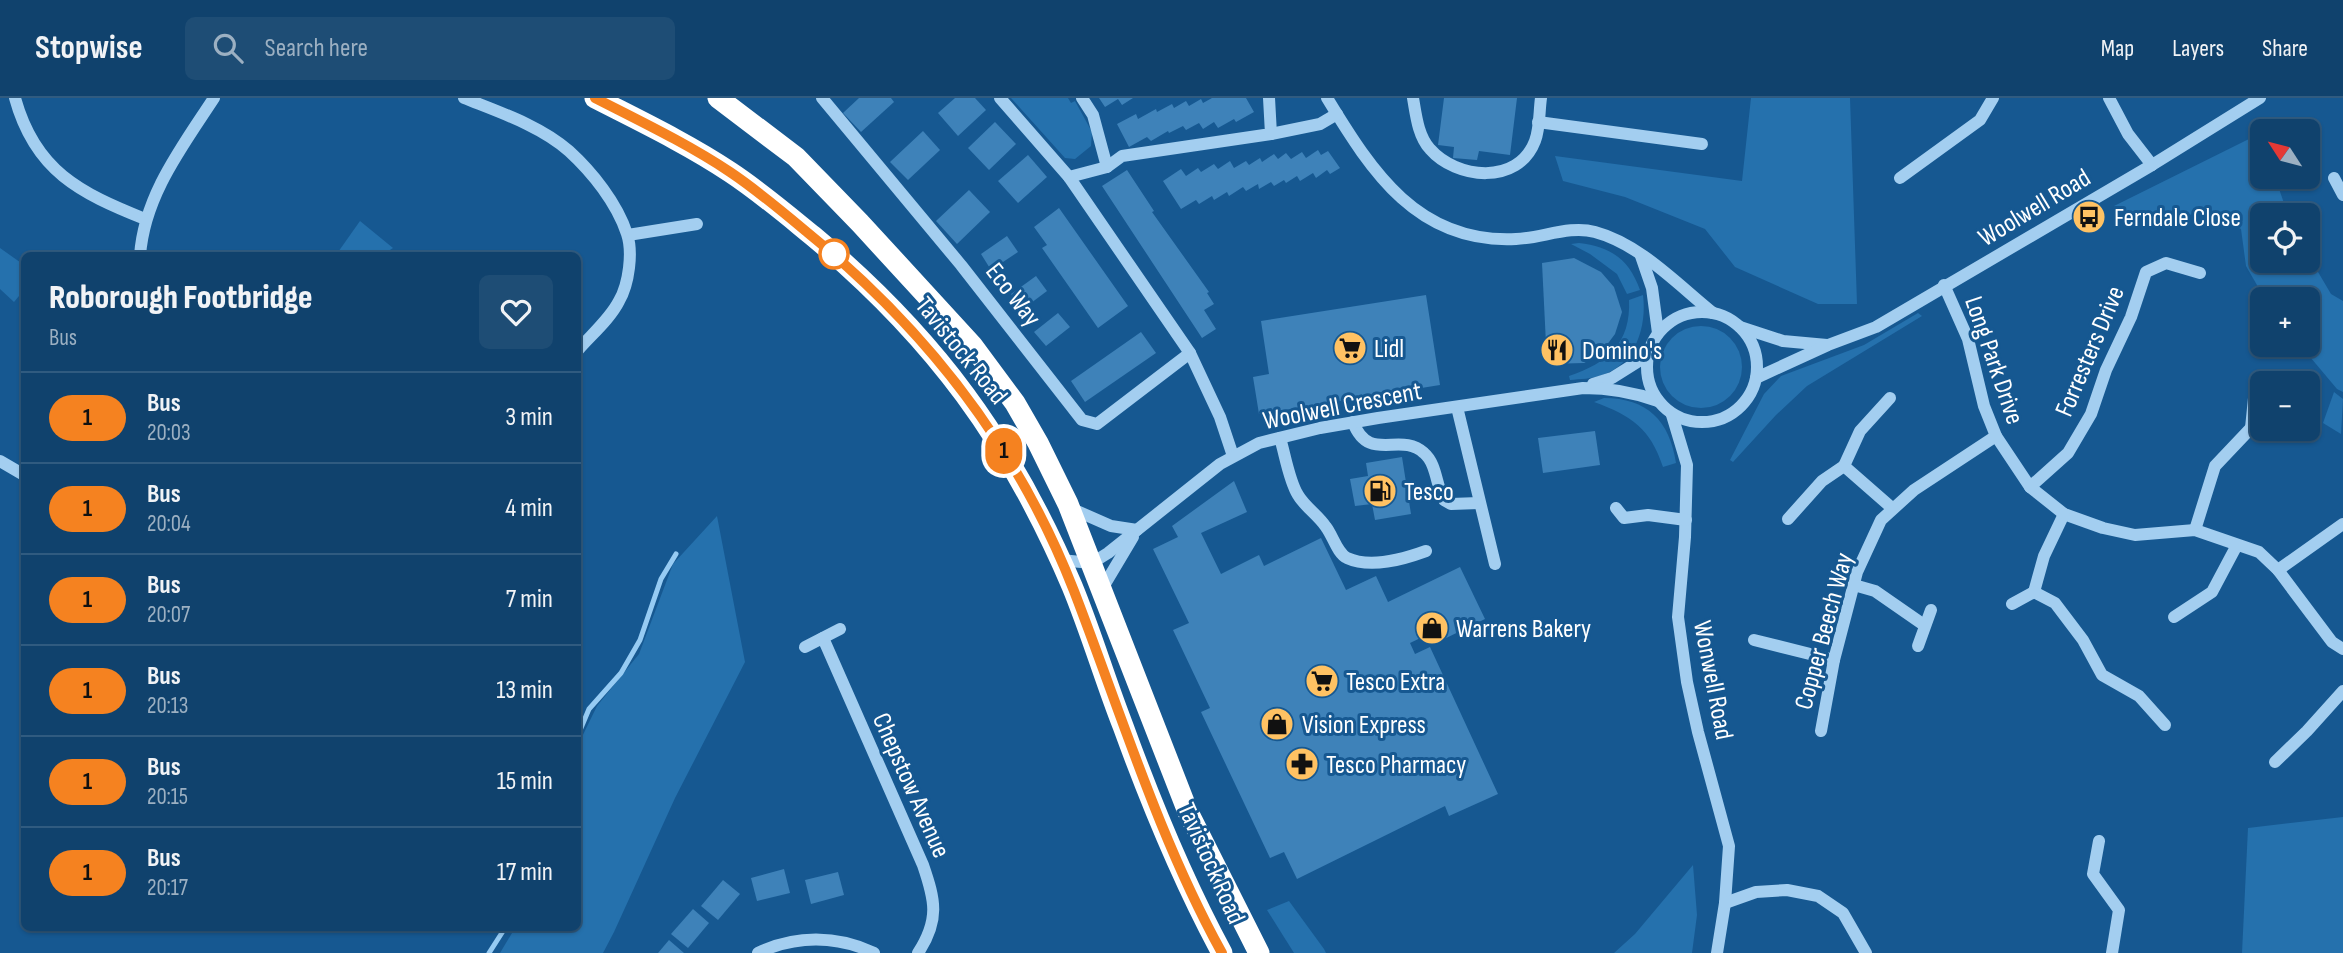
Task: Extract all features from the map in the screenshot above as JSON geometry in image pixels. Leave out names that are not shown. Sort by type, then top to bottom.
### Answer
[{"type":"highway","name":"Tavistock Road","points":[[595,98],[730,172],[854,270],[922,340],[990,429],[1024,484],[1060,560],[1163,826],[1222,953]]},
{"type":"highway","name":"Tavistock Road","points":[[718,98],[796,157],[972,345],[1015,403],[1070,508],[1188,812],[1259,953]]},
{"type":"street","points":[[15,98],[26,131],[47,161],[78,189],[145,219]]},
{"type":"street","points":[[141,252],[145,219],[160,185],[214,98]]},
{"type":"street","points":[[464,98],[498,111],[549,137],[569,151],[600,184],[628,235],[629,276],[619,302],[581,346]]},
{"type":"street","name":"Eco Way","points":[[822,98],[961,265],[1082,419],[1097,424],[1190,353]]},
{"type":"street","points":[[1000,98],[1069,177],[1190,353],[1220,417],[1233,456]]},
{"type":"street","points":[[1082,98],[1093,115],[1107,166]]},
{"type":"street","points":[[1269,98],[1271,134]]},
{"type":"street","points":[[1326,98],[1374,170],[1405,203],[1431,220],[1466,234],[1490,239],[1517,239],[1570,230],[1593,231],[1612,237],[1641,256],[1713,313]]},
{"type":"street","points":[[1413,98],[1417,122],[1428,147],[1444,163],[1464,172],[1485,174],[1508,169],[1523,158],[1535,142],[1541,98]]},
{"type":"street","points":[[1900,178],[1980,120],[1993,98]]},
{"type":"street","points":[[2109,98],[2128,134],[2152,165]]},
{"type":"street","name":"Woolwell Road","points":[[1756,378],[1828,345],[1876,327],[2152,165],[2260,98]]},
{"type":"street","points":[[1069,177],[1107,166],[1122,156],[1271,134],[1320,124],[1337,114]]},
{"type":"street","points":[[1538,122],[1702,144]]},
{"type":"street","points":[[2334,178],[2343,195]]},
{"type":"street","points":[[628,235],[697,224]]},
{"type":"street","points":[[1641,256],[1652,288],[1658,333]]},
{"type":"street","name":"Forresters Drive","points":[[2030,487],[2068,453],[2091,414],[2106,370],[2131,317],[2146,272],[2166,263],[2200,273]]},
{"type":"street","name":"Long Park Drive","points":[[1944,285],[1968,339],[1984,406],[1996,436],[2030,487],[2064,514],[2103,528],[2135,535],[2195,530],[2259,552],[2278,570],[2332,642],[2343,649]]},
{"type":"street","points":[[1713,313],[1740,327],[1755,350],[1756,378],[1751,394],[1741,407],[1720,420],[1695,423],[1672,415],[1658,401],[1648,383],[1647,356],[1658,333],[1669,323],[1683,315],[1713,313]]},
{"type":"street","name":"Woolwell Road","points":[[1740,327],[1783,341],[1828,345]]},
{"type":"street","name":"Woolwell Crescent","points":[[1583,388],[1612,378],[1647,356]]},
{"type":"street","name":"Woolwell Crescent","points":[[1102,589],[1137,530],[1233,456],[1259,443],[1353,422],[1583,388],[1612,388],[1658,401]]},
{"type":"street","points":[[1788,519],[1822,481],[1844,466],[1860,432],[1890,398]]},
{"type":"street","points":[[1458,407],[1494,564]]},
{"type":"street","name":"Wonwell Road","points":[[1672,415],[1687,465],[1685,537],[1678,617],[1687,682],[1698,732],[1729,846],[1725,903],[1717,953]]},
{"type":"street","points":[[1353,422],[1358,436],[1374,445],[1398,444],[1424,453],[1433,465],[1444,500],[1451,504],[1479,503]]},
{"type":"street","points":[[2195,530],[2215,466],[2250,429]]},
{"type":"street","name":"Copper Beech Way","points":[[1821,731],[1834,660],[1857,572],[1881,520],[1892,508],[1945,468],[1996,436]]},
{"type":"street","points":[[1280,438],[1297,494],[1326,526],[1342,554],[1359,561],[1377,562],[1408,558],[1426,551]]},
{"type":"street","points":[[0,461],[21,473]]},
{"type":"street","points":[[1844,466],[1892,508]]},
{"type":"street","points":[[1070,508],[1111,526],[1137,530]]},
{"type":"street","points":[[1616,508],[1624,518],[1648,515],[1686,520]]},
{"type":"street","points":[[2012,604],[2034,592],[2044,556],[2064,514]]},
{"type":"street","points":[[2278,570],[2343,524]]},
{"type":"street","points":[[1060,560],[1092,563],[1137,530]]},
{"type":"street","points":[[2174,617],[2212,592],[2237,545]]},
{"type":"street","points":[[1854,585],[1875,591],[1924,625]]},
{"type":"street","points":[[2034,592],[2055,603],[2083,640],[2102,676],[2138,696],[2165,725]]},
{"type":"street","points":[[1918,646],[1931,610]]},
{"type":"street","points":[[805,647],[840,629]]},
{"type":"street","name":"Chepstow Avenue","points":[[823,638],[923,865],[934,899],[932,922],[919,953]]},
{"type":"street","points":[[1754,640],[1834,660]]},
{"type":"street","points":[[2274,762],[2343,691]]},
{"type":"street","points":[[2099,841],[2093,874],[2119,910],[2112,953]]},
{"type":"street","points":[[1725,903],[1756,892],[1787,890],[1818,897],[1843,913],[1866,953]]},
{"type":"street","points":[[758,953],[785,943],[808,939],[847,943],[874,953]]},
{"type":"shaded area","points":[[1011,98],[1068,98],[1071,103],[1075,101],[1092,132],[1091,146],[1075,159],[1065,158]]},
{"type":"shaded area","points":[[1751,98],[1850,98],[1857,304],[1818,304],[1735,267],[1705,229],[1625,197],[1563,181],[1555,156],[1742,181]]},
{"type":"shaded area","points":[[2250,138],[2250,189],[2279,189],[2284,203],[2250,203],[2250,273],[2246,266],[2241,229],[2207,212],[2140,223],[2114,206]]},
{"type":"shaded area","points":[[360,221],[393,248],[387,252],[338,252]]},
{"type":"shaded area","points":[[1579,243],[1609,251],[1617,256],[1630,270],[1640,290],[1627,294],[1617,274],[1571,244]]},
{"type":"shaded area","points":[[0,248],[21,263],[21,294],[14,302],[0,289]]},
{"type":"shaded area","points":[[2250,273],[2319,273],[2331,294],[2343,301],[2343,392],[2337,389],[2310,357],[2320,357],[2320,287],[2258,287]]},
{"type":"shaded area","points":[[1643,295],[1641,331],[1631,353],[1614,370],[1586,379],[1570,380],[1569,376],[1595,365],[1614,349],[1626,328],[1629,300]]},
{"type":"shaded area","points":[[1918,313],[1922,316],[1807,386],[1733,462],[1730,460],[1764,394],[1781,376],[1864,345]]},
{"type":"shaded area","points":[[1693,326],[1709,326],[1724,333],[1735,344],[1742,359],[1739,383],[1730,396],[1709,408],[1693,408],[1678,401],[1667,390],[1660,375],[1660,359],[1667,344],[1678,333]]},
{"type":"shaded area","points":[[2334,392],[2343,399],[2341,434],[2323,423]]},
{"type":"shaded area","points":[[1604,398],[1633,402],[1654,415],[1668,435],[1676,463],[1663,467],[1652,442],[1638,425],[1594,402]]},
{"type":"shaded area","points":[[717,516],[745,662],[675,798],[603,953],[500,953],[513,931],[581,931],[581,739],[597,706],[639,654],[673,564]]},
{"type":"shaded area","points":[[2343,817],[2343,953],[2242,953],[2248,828]]},
{"type":"shaded area","points":[[1693,865],[1697,915],[1692,953],[1614,953],[1635,934]]},
{"type":"shaded area","points":[[1289,901],[1326,953],[1294,953],[1267,910]]},
{"type":"building","points":[[859,98],[891,98],[894,102],[861,132],[843,113]]},
{"type":"building","points":[[955,98],[975,98],[986,110],[958,136],[938,113]]},
{"type":"building","points":[[1099,98],[1133,98],[1122,105],[1118,99],[1105,107]]},
{"type":"building","points":[[1212,98],[1246,98],[1254,112],[1218,128],[1214,122],[1203,129],[1199,123],[1186,130],[1183,126],[1151,141],[1147,137],[1129,147],[1117,124],[1136,114],[1138,119],[1172,104],[1174,108],[1186,101],[1189,106],[1201,99],[1203,103]]},
{"type":"building","points":[[1444,98],[1517,98],[1510,155],[1479,151],[1477,160],[1453,158],[1454,147],[1438,145]]},
{"type":"building","points":[[995,122],[1016,144],[989,170],[968,148]]},
{"type":"building","points":[[923,131],[940,150],[908,180],[890,162]]},
{"type":"building","points":[[1318,150],[1321,155],[1328,151],[1340,168],[1330,174],[1327,170],[1316,178],[1313,173],[1300,181],[1297,176],[1274,186],[1271,182],[1259,189],[1258,184],[1246,191],[1243,187],[1229,196],[1227,192],[1214,200],[1212,196],[1199,204],[1196,200],[1181,209],[1163,181],[1181,169],[1186,176],[1198,168],[1201,172],[1214,164],[1218,169],[1230,161],[1234,168],[1246,161],[1249,165],[1260,158],[1262,162],[1274,154],[1278,159],[1286,153],[1291,159],[1302,152],[1306,158]]},
{"type":"building","points":[[1028,155],[1047,177],[1018,203],[998,181]]},
{"type":"building","points":[[1127,170],[1154,211],[1152,212],[1209,292],[1207,293],[1214,304],[1204,310],[1216,329],[1202,338],[1102,186]]},
{"type":"building","points":[[969,190],[990,212],[957,244],[936,221]]},
{"type":"building","points":[[1059,208],[1128,306],[1098,328],[1042,248],[1047,245],[1034,227]]},
{"type":"building","points":[[1007,236],[1018,252],[991,270],[981,254]]},
{"type":"building","points":[[1574,258],[1601,272],[1614,287],[1622,312],[1615,334],[1600,354],[1584,363],[1547,364],[1542,263]]},
{"type":"building","points":[[1036,276],[1047,291],[1023,309],[1011,294]]},
{"type":"building","name":"Lidl","points":[[1426,295],[1440,385],[1259,414],[1253,377],[1269,374],[1261,321]]},
{"type":"building","points":[[1058,313],[1070,327],[1046,346],[1034,332]]},
{"type":"building","points":[[1141,332],[1156,353],[1085,402],[1071,381]]},
{"type":"building","points":[[1595,431],[1600,465],[1543,473],[1538,438]]},
{"type":"building","name":"Tesco","points":[[1402,457],[1411,514],[1375,520],[1372,504],[1355,506],[1350,479],[1368,476],[1366,463]]},
{"type":"building","name":"Tesco Extra","points":[[1234,481],[1247,512],[1201,533],[1221,574],[1259,555],[1264,566],[1321,538],[1346,590],[1376,576],[1388,602],[1460,567],[1485,619],[1438,642],[1433,632],[1410,643],[1415,654],[1430,647],[1498,794],[1449,816],[1445,806],[1297,879],[1284,852],[1270,858],[1201,712],[1210,708],[1173,630],[1189,623],[1153,549],[1178,537],[1172,526]]},
{"type":"building","points":[[784,869],[790,893],[757,901],[751,878]]},
{"type":"building","points":[[838,872],[844,895],[811,904],[805,880]]},
{"type":"building","points":[[723,880],[740,894],[718,920],[701,906]]},
{"type":"building","points":[[693,909],[709,923],[688,948],[671,934]]},
{"type":"building","points":[[669,940],[684,953],[658,953]]},
{"type":"waterway","points":[[581,728],[589,709],[621,673],[640,640],[661,579],[676,554]]},
{"type":"waterway","points":[[489,953],[503,931]]},
{"type":"bus line","name":"1","points":[[595,98],[730,172],[794,221],[854,270],[914,330],[962,390],[1024,484],[1050,536],[1168,838],[1222,953]]},
{"type":"place","name":"Ferndale Close","points":[[2089,217]]},
{"type":"place","name":"Lidl","points":[[1350,348]]},
{"type":"place","name":"Domino's","points":[[1557,350]]},
{"type":"place","name":"Tesco","points":[[1380,491]]},
{"type":"place","name":"Warrens Bakery","points":[[1432,628]]},
{"type":"place","name":"Tesco Extra","points":[[1322,681]]},
{"type":"place","name":"Vision Express","points":[[1277,724]]},
{"type":"place","name":"Tesco Pharmacy","points":[[1302,764]]}]
